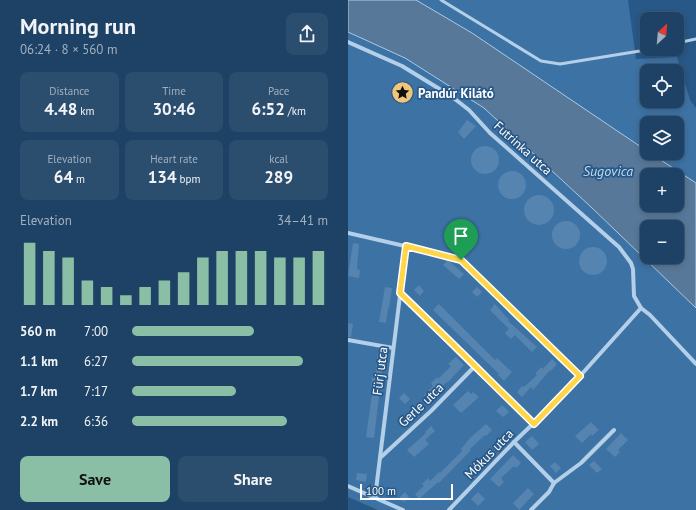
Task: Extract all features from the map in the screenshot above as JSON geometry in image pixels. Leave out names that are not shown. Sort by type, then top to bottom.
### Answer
[{"type":"street","name":"Futrinka utca","points":[[348,42],[402,66],[451,96],[469,110],[490,133],[619,247],[631,263],[633,269],[634,296],[641,308]]},
{"type":"street","points":[[348,233],[461,260],[580,376]]},
{"type":"street","name":"Fürj utca","points":[[375,498],[406,246]]},
{"type":"street","points":[[400,293],[454,344],[534,424]]},
{"type":"street","points":[[641,308],[696,364]]},
{"type":"street","name":"Mókus utca","points":[[449,510],[580,376],[641,308]]},
{"type":"street","points":[[348,340],[393,348]]},
{"type":"street","name":"Gerle utca","points":[[380,458],[431,411],[475,366]]},
{"type":"street","points":[[531,510],[549,492],[554,483],[581,463],[614,430]]},
{"type":"street","points":[[514,442],[554,483]]},
{"type":"street","points":[[348,486],[403,510]]},
{"type":"lane","points":[[441,0],[541,61],[560,64],[640,51]]},
{"type":"lane","points":[[684,42],[696,39]]},
{"type":"shaded area","points":[[416,0],[628,0],[636,59],[677,57],[679,64],[640,64],[640,108],[684,108],[684,80],[690,100],[696,108],[696,183],[684,175],[684,168],[673,168],[661,160],[684,160],[684,116],[640,116],[640,146],[472,33]]},
{"type":"shaded area","points":[[348,32],[405,58],[484,108],[640,254],[640,264],[650,264],[696,308],[696,510],[378,510],[348,497]]},
{"type":"water","name":"Sugovica","points":[[348,0],[416,0],[472,33],[640,146],[640,160],[661,160],[673,168],[640,168],[640,212],[684,212],[684,175],[696,183],[696,308],[650,264],[684,264],[684,220],[640,220],[640,254],[484,108],[405,58],[348,32]]},
{"type":"building","points":[[467,120],[476,126],[464,139],[458,132]]},
{"type":"building","points":[[485,146],[491,147],[495,150],[498,154],[498,166],[495,170],[491,173],[485,174],[479,173],[475,170],[472,166],[471,160],[472,154],[475,150],[479,147]]},
{"type":"building","points":[[512,171],[518,172],[522,175],[525,179],[525,191],[522,195],[518,198],[512,199],[506,198],[502,195],[499,191],[498,185],[499,179],[502,175],[506,172]]},
{"type":"building","points":[[539,195],[549,200],[554,210],[549,220],[539,225],[529,220],[524,210],[529,200]]},
{"type":"building","points":[[566,221],[572,222],[576,225],[579,229],[579,241],[576,245],[572,248],[566,249],[560,248],[556,245],[553,241],[552,235],[553,229],[556,225],[560,222]]},
{"type":"building","points":[[353,243],[359,244],[357,269],[360,270],[359,278],[348,276]]},
{"type":"building","points":[[593,247],[599,248],[603,251],[606,255],[606,267],[603,271],[599,274],[593,275],[587,274],[583,271],[580,267],[579,261],[580,255],[583,251],[587,248]]},
{"type":"building","points":[[448,260],[464,274],[459,279],[443,265]]},
{"type":"building","points":[[419,285],[424,291],[420,296],[414,290]]},
{"type":"building","points":[[385,287],[392,288],[386,323],[379,322]]},
{"type":"building","points":[[477,287],[482,292],[477,297],[472,292]]},
{"type":"building","points":[[439,304],[495,360],[497,358],[512,372],[504,381],[498,375],[499,374],[433,310]]},
{"type":"building","points":[[495,304],[509,320],[508,321],[537,347],[532,352],[515,335],[511,339],[505,333],[509,329],[490,310]]},
{"type":"building","points":[[348,323],[353,324],[351,337],[348,337]]},
{"type":"building","points":[[378,353],[385,353],[374,438],[366,437],[373,387],[371,387],[372,378],[375,378]]},
{"type":"building","points":[[456,357],[464,365],[428,400],[424,395],[433,386],[431,383],[437,377],[438,379],[451,366],[448,364]]},
{"type":"building","points":[[552,359],[557,364],[533,390],[531,387],[522,397],[517,392],[522,386],[524,387],[537,375],[535,374],[541,367],[543,369]]},
{"type":"building","points":[[468,391],[471,394],[473,392],[479,397],[461,413],[453,405]]},
{"type":"building","points":[[404,393],[410,399],[405,404],[399,398]]},
{"type":"building","points":[[502,405],[509,412],[503,417],[496,411]]},
{"type":"building","points":[[591,422],[599,430],[592,436],[591,434],[582,443],[575,436]]},
{"type":"building","points":[[486,424],[492,430],[470,449],[471,450],[439,483],[438,482],[419,499],[415,494],[424,486],[422,484],[428,478],[430,481],[439,472],[440,473],[462,451],[461,449],[470,438]]},
{"type":"building","points":[[431,426],[435,431],[425,440],[429,444],[414,457],[407,450],[426,433],[425,432]]},
{"type":"building","points":[[621,433],[628,440],[618,450],[620,452],[615,457],[606,449]]},
{"type":"building","points":[[532,436],[539,444],[532,450],[525,442]]},
{"type":"building","points":[[513,455],[521,463],[516,468],[514,466],[501,478],[504,482],[499,487],[490,479]]},
{"type":"building","points":[[594,461],[602,469],[597,473],[589,465]]},
{"type":"building","points":[[555,462],[561,468],[556,473],[550,466]]},
{"type":"building","points":[[357,473],[367,474],[366,482],[356,480]]},
{"type":"building","points":[[528,488],[534,494],[519,510],[513,503]]},
{"type":"building","points":[[405,492],[409,497],[404,502],[399,498]]},
{"type":"building","points":[[478,492],[485,499],[478,506],[471,499]]},
{"type":"place","name":"Pandúr Kilátó","points":[[402,93]]},
{"type":"route","points":[[406,246],[461,260],[580,376],[534,424],[454,344],[400,293],[406,246]]}]
